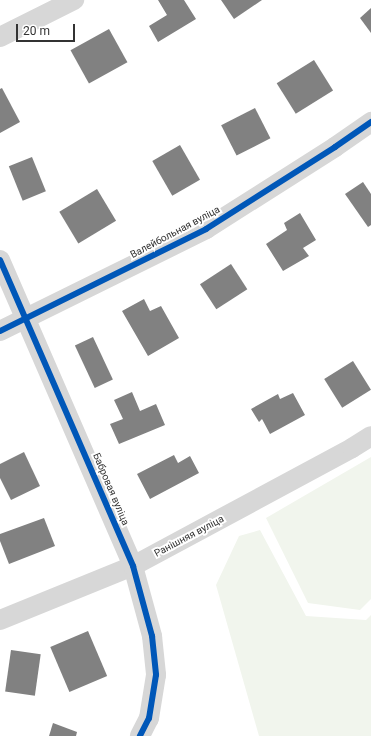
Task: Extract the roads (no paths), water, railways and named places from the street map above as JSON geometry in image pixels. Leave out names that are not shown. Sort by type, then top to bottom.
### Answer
[{"type":"street","points":[[0,37],[74,0]]},
{"type":"street","name":"Валейбольная вуліца","points":[[0,331],[206,229],[335,147],[371,122]]},
{"type":"street","name":"Бабровая вуліца","points":[[0,260],[133,566],[152,636],[156,675],[149,718],[140,736]]},
{"type":"street","name":"Ранішняя вуліца","points":[[0,620],[133,566],[371,436]]}]
